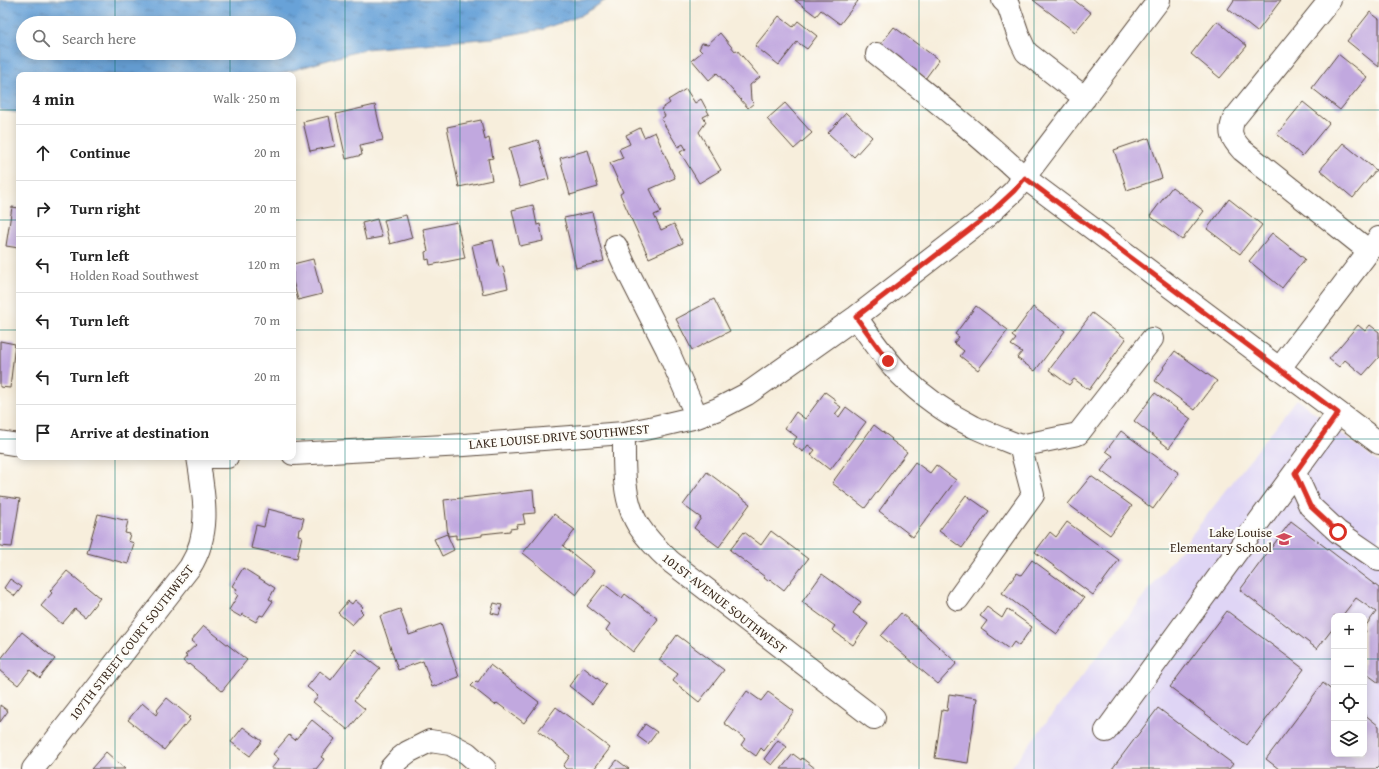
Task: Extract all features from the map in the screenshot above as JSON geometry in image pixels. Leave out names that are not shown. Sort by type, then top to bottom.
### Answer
[{"type":"street","points":[[1003,0],[1008,6],[1026,52],[1085,98]]},
{"type":"street","name":"LAKE LOUISE DRIVE SOUTHWEST","points":[[296,454],[464,445],[624,433],[697,417],[718,409],[747,394],[856,317],[987,216],[1014,191],[1159,0]]},
{"type":"street","points":[[1279,368],[1374,244],[1242,150],[1233,140],[1230,127],[1234,119],[1330,0]]},
{"type":"street","points":[[877,54],[952,114],[1002,156],[1025,178],[1379,443]]},
{"type":"street","points":[[616,246],[667,349],[697,417]]},
{"type":"street","points":[[856,317],[888,361],[918,390],[934,402],[974,426],[1020,446],[1078,434],[1152,339]]},
{"type":"street","points":[[1106,731],[1338,413]]},
{"type":"street","name":"101ST AVENUE SOUTHWEST","points":[[624,433],[626,492],[638,525],[649,540],[671,562],[874,718]]},
{"type":"street","points":[[0,442],[16,445]]},
{"type":"street","points":[[958,599],[1033,495],[1020,446]]},
{"type":"street","name":"107TH STREET COURT SOUTHWEST","points":[[33,769],[196,558],[205,527],[205,503],[198,460]]},
{"type":"street","points":[[1295,473],[1310,506],[1338,532],[1379,560]]},
{"type":"street","points":[[390,769],[408,752],[430,741],[450,744],[467,753],[485,769]]},
{"type":"shaded area","name":"Lake Louise Elementary School","points":[[1297,399],[1379,463],[1379,769],[1010,769]]},
{"type":"water","points":[[0,0],[606,0],[580,16],[543,29],[493,38],[365,49],[287,72],[16,72],[16,113],[0,110]]},
{"type":"building","points":[[795,0],[858,1],[840,24],[821,10],[816,16]]},
{"type":"building","points":[[1033,0],[1074,0],[1091,13],[1075,32]]},
{"type":"building","points":[[1234,0],[1281,0],[1257,32],[1228,9]]},
{"type":"building","points":[[1370,12],[1379,19],[1379,67],[1347,41]]},
{"type":"building","points":[[779,16],[793,27],[798,21],[817,36],[807,49],[797,42],[779,65],[755,46]]},
{"type":"building","points":[[1217,21],[1247,46],[1220,78],[1191,54]]},
{"type":"building","points":[[894,27],[939,60],[925,79],[880,45]]},
{"type":"building","points":[[720,33],[760,77],[750,85],[751,100],[754,103],[748,108],[717,73],[709,80],[692,60],[702,52],[699,49],[702,43],[708,44]]},
{"type":"building","points":[[1338,54],[1367,77],[1340,110],[1312,88]]},
{"type":"building","points":[[686,89],[695,103],[701,99],[709,114],[703,117],[706,122],[699,132],[721,170],[699,183],[680,152],[686,149],[683,144],[678,147],[661,119],[665,116],[661,109],[670,103],[668,100]]},
{"type":"building","points":[[1303,102],[1329,123],[1302,156],[1277,134]]},
{"type":"building","points":[[785,103],[812,133],[794,149],[767,119]]},
{"type":"building","points":[[375,105],[383,140],[360,145],[362,155],[346,159],[336,114]]},
{"type":"building","points":[[846,113],[872,137],[854,157],[828,133]]},
{"type":"building","points":[[329,116],[335,146],[310,151],[303,122]]},
{"type":"building","points":[[481,120],[485,140],[489,138],[493,158],[488,159],[492,180],[459,187],[447,127]]},
{"type":"building","points":[[640,128],[644,137],[655,132],[675,178],[650,189],[661,212],[654,215],[661,230],[674,224],[683,243],[649,258],[620,194],[623,192],[610,163],[623,158],[619,149],[630,144],[626,135]]},
{"type":"building","points":[[1149,138],[1162,178],[1127,190],[1114,150]]},
{"type":"building","points":[[538,140],[549,179],[520,187],[509,148]]},
{"type":"building","points":[[1343,143],[1376,170],[1353,198],[1320,170]]},
{"type":"building","points":[[588,150],[598,187],[570,195],[560,158]]},
{"type":"building","points":[[1172,187],[1204,211],[1182,240],[1150,216]]},
{"type":"building","points":[[1229,199],[1262,225],[1240,254],[1207,229]]},
{"type":"building","points":[[533,205],[537,225],[540,224],[543,241],[520,246],[512,210]]},
{"type":"building","points":[[12,207],[16,208],[16,248],[6,246]]},
{"type":"building","points":[[592,212],[604,261],[576,268],[564,218]]},
{"type":"building","points":[[406,215],[412,238],[390,244],[384,220]]},
{"type":"building","points":[[377,219],[382,237],[366,240],[362,223]]},
{"type":"building","points":[[457,222],[465,258],[430,265],[429,259],[426,260],[425,252],[428,251],[423,229]]},
{"type":"building","points":[[1272,233],[1305,259],[1282,288],[1249,261]]},
{"type":"building","points":[[493,240],[499,267],[503,266],[508,288],[483,294],[472,245]]},
{"type":"building","points":[[313,259],[322,294],[298,300],[296,292],[296,263]]},
{"type":"building","points":[[714,299],[730,331],[692,350],[676,319]]},
{"type":"building","points":[[976,306],[1008,330],[978,370],[960,356],[964,351],[954,343],[959,337],[955,334]]},
{"type":"building","points":[[1033,307],[1065,331],[1035,371],[1017,358],[1022,352],[1011,345],[1016,339],[1012,336]]},
{"type":"building","points":[[1092,313],[1126,339],[1089,390],[1074,379],[1069,385],[1049,370]]},
{"type":"building","points":[[1358,325],[1365,331],[1370,325],[1379,332],[1379,357],[1363,375],[1345,360],[1339,367],[1329,359]]},
{"type":"building","points":[[0,341],[15,344],[10,388],[0,387]]},
{"type":"building","points":[[1175,351],[1217,381],[1195,410],[1155,381]]},
{"type":"building","points":[[825,392],[836,400],[834,402],[841,407],[835,414],[839,417],[846,407],[866,422],[830,470],[811,455],[815,450],[808,445],[803,452],[792,444],[797,437],[785,428],[796,412],[805,419]]},
{"type":"building","points":[[1155,393],[1191,419],[1169,448],[1134,421]]},
{"type":"building","points":[[874,425],[907,452],[865,508],[832,483]]},
{"type":"building","points":[[1121,431],[1179,473],[1153,509],[1101,471],[1113,456],[1106,451]]},
{"type":"building","points":[[915,462],[930,473],[936,465],[956,480],[913,537],[879,511]]},
{"type":"building","points":[[707,472],[750,504],[719,547],[694,528],[701,518],[683,505]]},
{"type":"building","points":[[1091,476],[1132,506],[1110,535],[1068,504]]},
{"type":"building","points":[[533,490],[535,513],[523,514],[525,524],[516,525],[517,528],[510,529],[510,531],[482,534],[482,536],[456,539],[456,535],[448,536],[444,500]]},
{"type":"building","points":[[966,495],[989,511],[962,548],[939,531]]},
{"type":"building","points":[[0,496],[20,499],[12,547],[0,546]]},
{"type":"building","points":[[268,509],[304,518],[301,529],[299,529],[298,535],[302,536],[297,558],[251,548],[256,525],[264,527]]},
{"type":"building","points":[[98,514],[128,521],[125,533],[130,534],[128,541],[134,543],[128,564],[87,553]]},
{"type":"building","points":[[554,514],[575,530],[563,546],[594,571],[576,595],[523,553]]},
{"type":"building","points":[[1291,521],[1379,588],[1379,683],[1367,674],[1367,624],[1376,612],[1356,598],[1344,613],[1331,613],[1331,631],[1317,649],[1240,590]]},
{"type":"building","points":[[1067,522],[1119,560],[1093,595],[1035,552],[1050,532],[1056,537]]},
{"type":"building","points":[[771,531],[808,559],[784,590],[770,579],[768,581],[764,578],[765,577],[730,550],[744,532],[761,545]]},
{"type":"building","points":[[447,534],[454,550],[442,556],[434,539]]},
{"type":"building","points":[[1032,560],[1084,598],[1057,634],[1002,593],[1017,573],[1021,575]]},
{"type":"building","points":[[243,568],[275,588],[269,599],[273,601],[263,616],[260,615],[256,622],[242,614],[241,617],[229,610],[238,595],[235,593],[237,589],[232,586]]},
{"type":"building","points":[[67,571],[100,598],[85,617],[75,609],[62,624],[41,606],[52,593],[50,591]]},
{"type":"building","points":[[822,574],[861,602],[853,613],[868,624],[853,645],[832,630],[835,626],[802,602]]},
{"type":"building","points":[[10,579],[22,587],[15,596],[4,588]]},
{"type":"building","points":[[604,584],[622,598],[625,594],[658,619],[633,652],[606,630],[610,624],[587,606]]},
{"type":"building","points":[[355,600],[363,607],[360,610],[363,613],[352,625],[338,613],[348,601],[352,604]]},
{"type":"building","points":[[494,603],[502,605],[499,615],[491,613]]},
{"type":"building","points":[[987,607],[1002,618],[1007,609],[1032,627],[1019,646],[1014,642],[1009,649],[981,629],[987,621],[980,616]]},
{"type":"building","points":[[400,609],[409,635],[441,624],[459,677],[432,687],[423,661],[398,670],[380,616]]},
{"type":"building","points":[[1227,611],[1304,669],[1247,745],[1170,687]]},
{"type":"building","points":[[901,613],[957,663],[938,684],[881,636]]},
{"type":"building","points":[[204,626],[247,660],[222,691],[189,664],[188,665],[183,661],[187,656],[185,655],[196,645],[191,641]]},
{"type":"building","points":[[22,632],[55,659],[40,678],[30,670],[18,685],[0,671],[0,660]]},
{"type":"building","points":[[677,635],[724,670],[699,702],[673,681],[678,674],[659,660]]},
{"type":"building","points":[[355,649],[380,668],[354,700],[365,709],[348,730],[313,702],[318,696],[307,687],[320,671],[331,680]]},
{"type":"building","points":[[490,665],[539,702],[524,723],[497,703],[495,705],[471,686],[476,681],[478,682]]},
{"type":"building","points":[[583,667],[606,685],[592,704],[569,686]]},
{"type":"building","points":[[1323,683],[1331,690],[1331,757],[1367,757],[1367,716],[1379,726],[1379,766],[1376,769],[1279,769],[1266,759]]},
{"type":"building","points":[[747,691],[761,701],[768,692],[794,711],[764,751],[761,748],[756,756],[741,745],[745,739],[724,723]]},
{"type":"building","points":[[949,694],[977,698],[968,763],[935,758],[942,710],[947,711]]},
{"type":"building","points":[[167,698],[190,717],[188,718],[190,720],[185,726],[184,725],[164,750],[128,720],[142,703],[156,715],[157,710]]},
{"type":"building","points":[[0,705],[8,711],[0,722]]},
{"type":"building","points":[[556,707],[610,748],[594,769],[566,769],[563,766],[570,756],[538,731]]},
{"type":"building","points":[[1158,708],[1233,764],[1229,769],[1112,769]]},
{"type":"building","points":[[312,720],[335,739],[321,757],[324,759],[316,769],[271,769],[279,759],[273,754],[289,735],[295,740]]},
{"type":"building","points":[[645,724],[657,732],[648,744],[637,736]]},
{"type":"building","points":[[243,727],[262,741],[250,756],[231,742]]},
{"type":"building","points":[[778,740],[787,747],[772,765],[764,759]]},
{"type":"building","points":[[106,752],[125,769],[91,769]]},
{"type":"building","points":[[793,754],[801,760],[802,758],[816,769],[781,769]]},
{"type":"building","points":[[617,760],[629,769],[610,769]]},
{"type":"place","name":"Lake Louise Elementary School","points":[[1284,539]]},
{"type":"route","points":[[888,361],[856,317],[987,216],[1014,191],[1025,178],[1338,413],[1295,473],[1310,506],[1338,532]]}]
